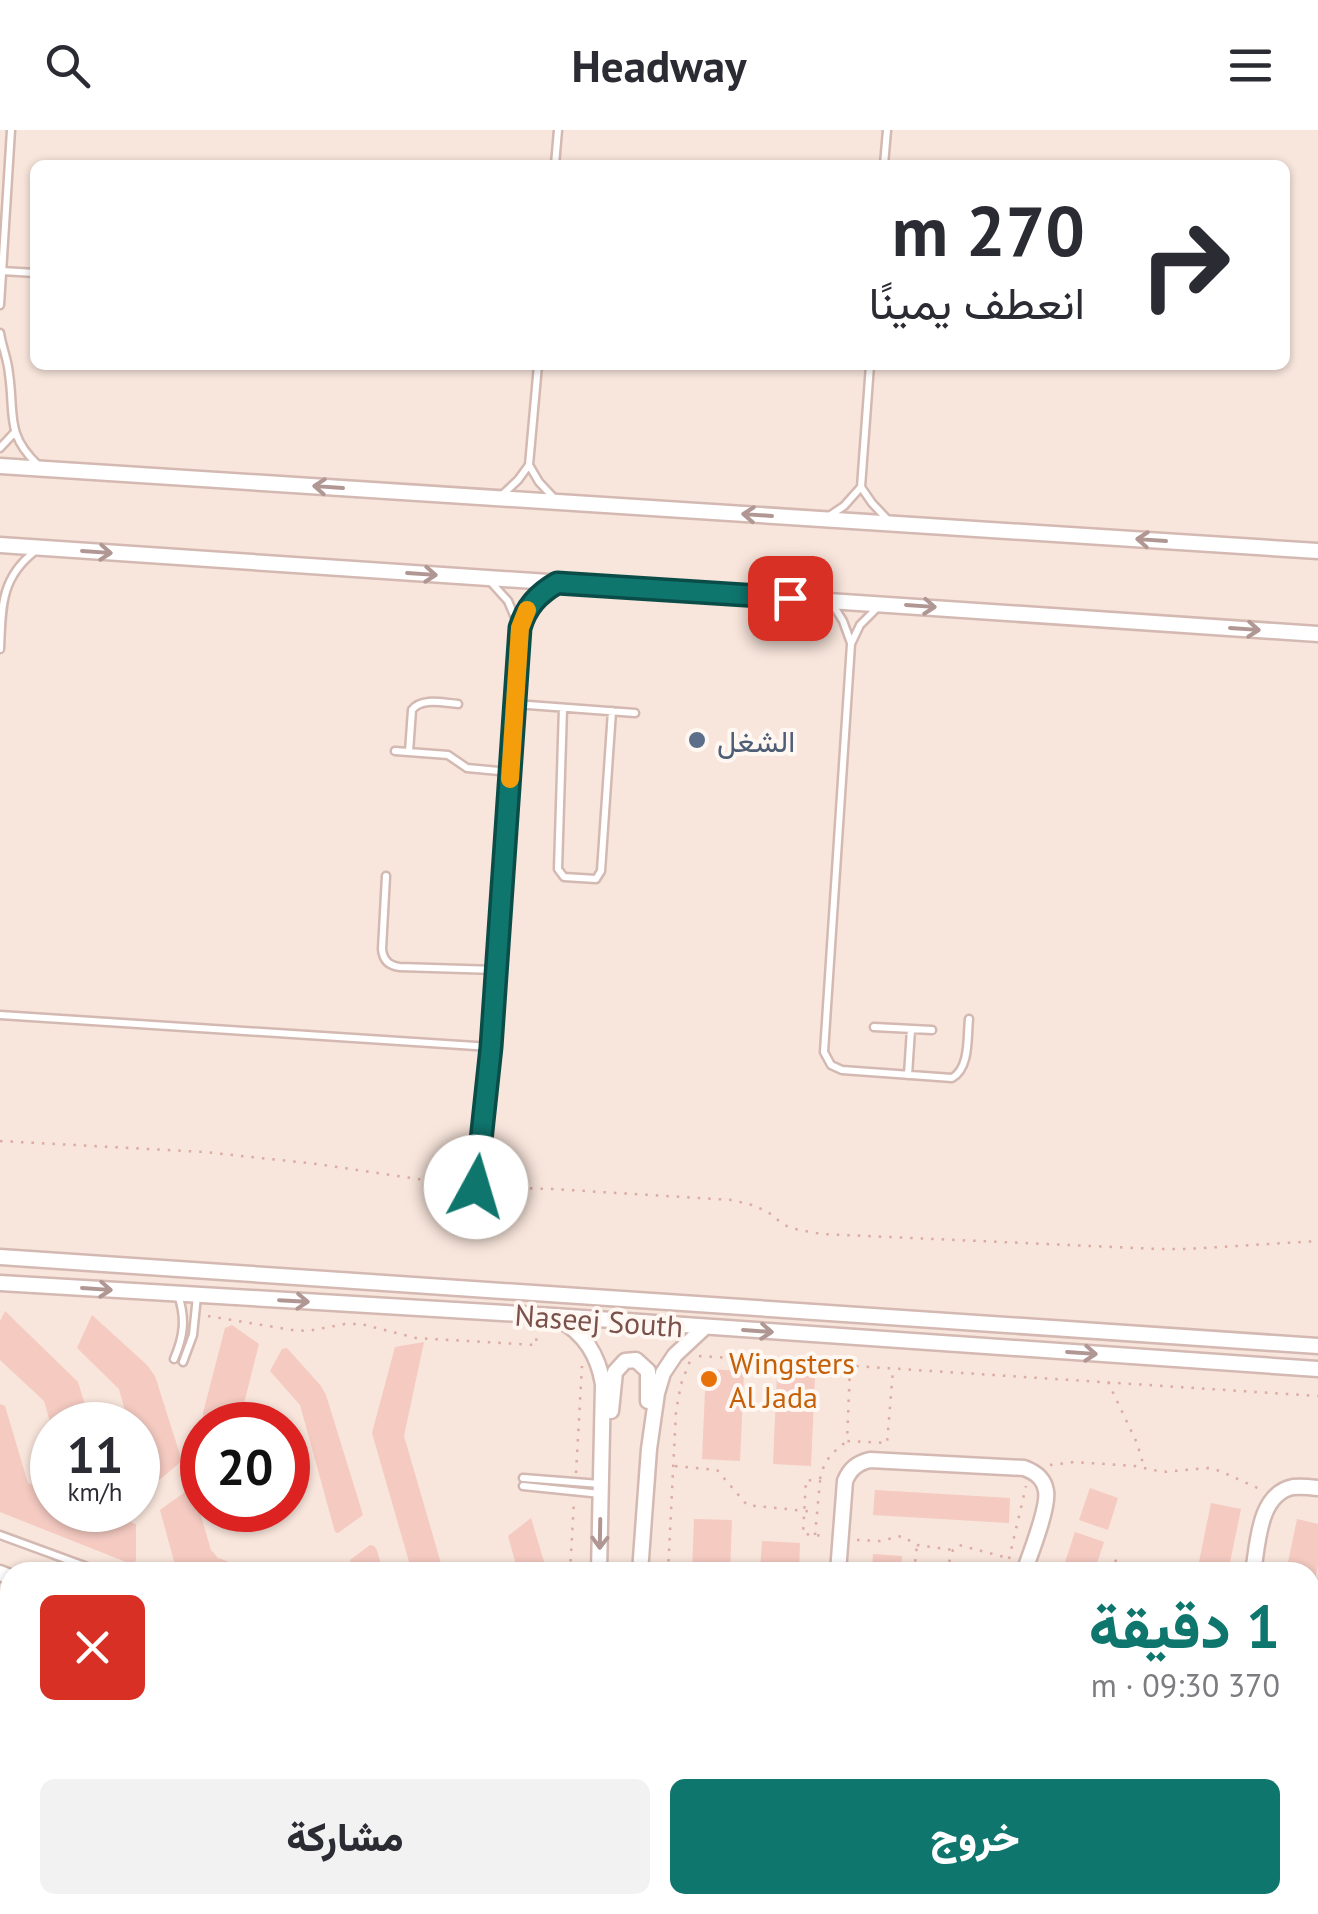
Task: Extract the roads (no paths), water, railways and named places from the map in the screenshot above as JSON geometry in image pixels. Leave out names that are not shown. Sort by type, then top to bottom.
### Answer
[{"type":"street","points":[[0,466],[1318,551]]},
{"type":"street","points":[[0,546],[1318,634]]},
{"type":"street","points":[[0,1257],[1318,1346]]},
{"type":"street","name":"Naseej South","points":[[0,1282],[551,1323],[705,1327],[1318,1369]]},
{"type":"street","points":[[551,1323],[582,1336],[598,1364],[603,1384],[599,1562]]},
{"type":"street","points":[[641,1562],[657,1394],[664,1374],[682,1348],[705,1327]]},
{"type":"street","points":[[602,1442],[610,1422],[614,1372],[626,1361],[641,1362],[648,1371],[652,1426]]},
{"type":"street","points":[[839,1562],[846,1481],[864,1461],[876,1460],[1024,1468],[1036,1473],[1046,1489],[1046,1501],[1027,1562]]},
{"type":"street","points":[[1255,1562],[1265,1513],[1275,1496],[1293,1487],[1318,1488]]},
{"type":"lane","points":[[0,305],[12,130]]},
{"type":"lane","points":[[555,160],[558,130]]},
{"type":"lane","points":[[884,160],[887,130]]},
{"type":"lane","points":[[2,271],[30,273]]},
{"type":"lane","points":[[0,333],[10,373],[14,432],[23,449],[43,469]]},
{"type":"lane","points":[[538,370],[530,465],[539,482],[559,502]]},
{"type":"lane","points":[[823,519],[844,506],[861,487],[870,370]]},
{"type":"lane","points":[[0,448],[14,432]]},
{"type":"lane","points":[[496,498],[530,465]]},
{"type":"lane","points":[[861,487],[892,524]]},
{"type":"lane","points":[[3,594],[16,568],[40,548]]},
{"type":"lane","points":[[487,578],[508,601],[520,628]]},
{"type":"lane","points":[[476,1187],[491,1047],[520,628],[533,601],[557,583]]},
{"type":"lane","points":[[0,584],[0,649]]},
{"type":"lane","points":[[828,600],[851,644]]},
{"type":"lane","points":[[883,603],[860,625],[851,644],[824,1052],[832,1065],[842,1070],[958,1076],[963,1068],[969,1019]]},
{"type":"lane","points":[[409,752],[412,710],[416,704],[458,704]]},
{"type":"lane","points":[[515,704],[636,713]]},
{"type":"lane","points":[[563,708],[558,869],[567,878],[590,880],[601,871],[612,712]]},
{"type":"lane","points":[[395,751],[448,755],[467,768],[510,772]]},
{"type":"lane","points":[[386,876],[382,954],[389,964],[496,970]]},
{"type":"lane","points":[[0,1015],[491,1047]]},
{"type":"lane","points":[[874,1027],[932,1030]]},
{"type":"lane","points":[[908,1075],[911,1029]]},
{"type":"lane","points":[[177,1294],[184,1320],[178,1360],[192,1335],[196,1295]]},
{"type":"lane","points":[[523,1482],[601,1489]]},
{"type":"lane","points":[[0,1534],[74,1562]]},
{"type":"place","name":"الشغل","points":[[697,740]]},
{"type":"place","name":"Wingsters Al Jada","points":[[709,1379]]}]
